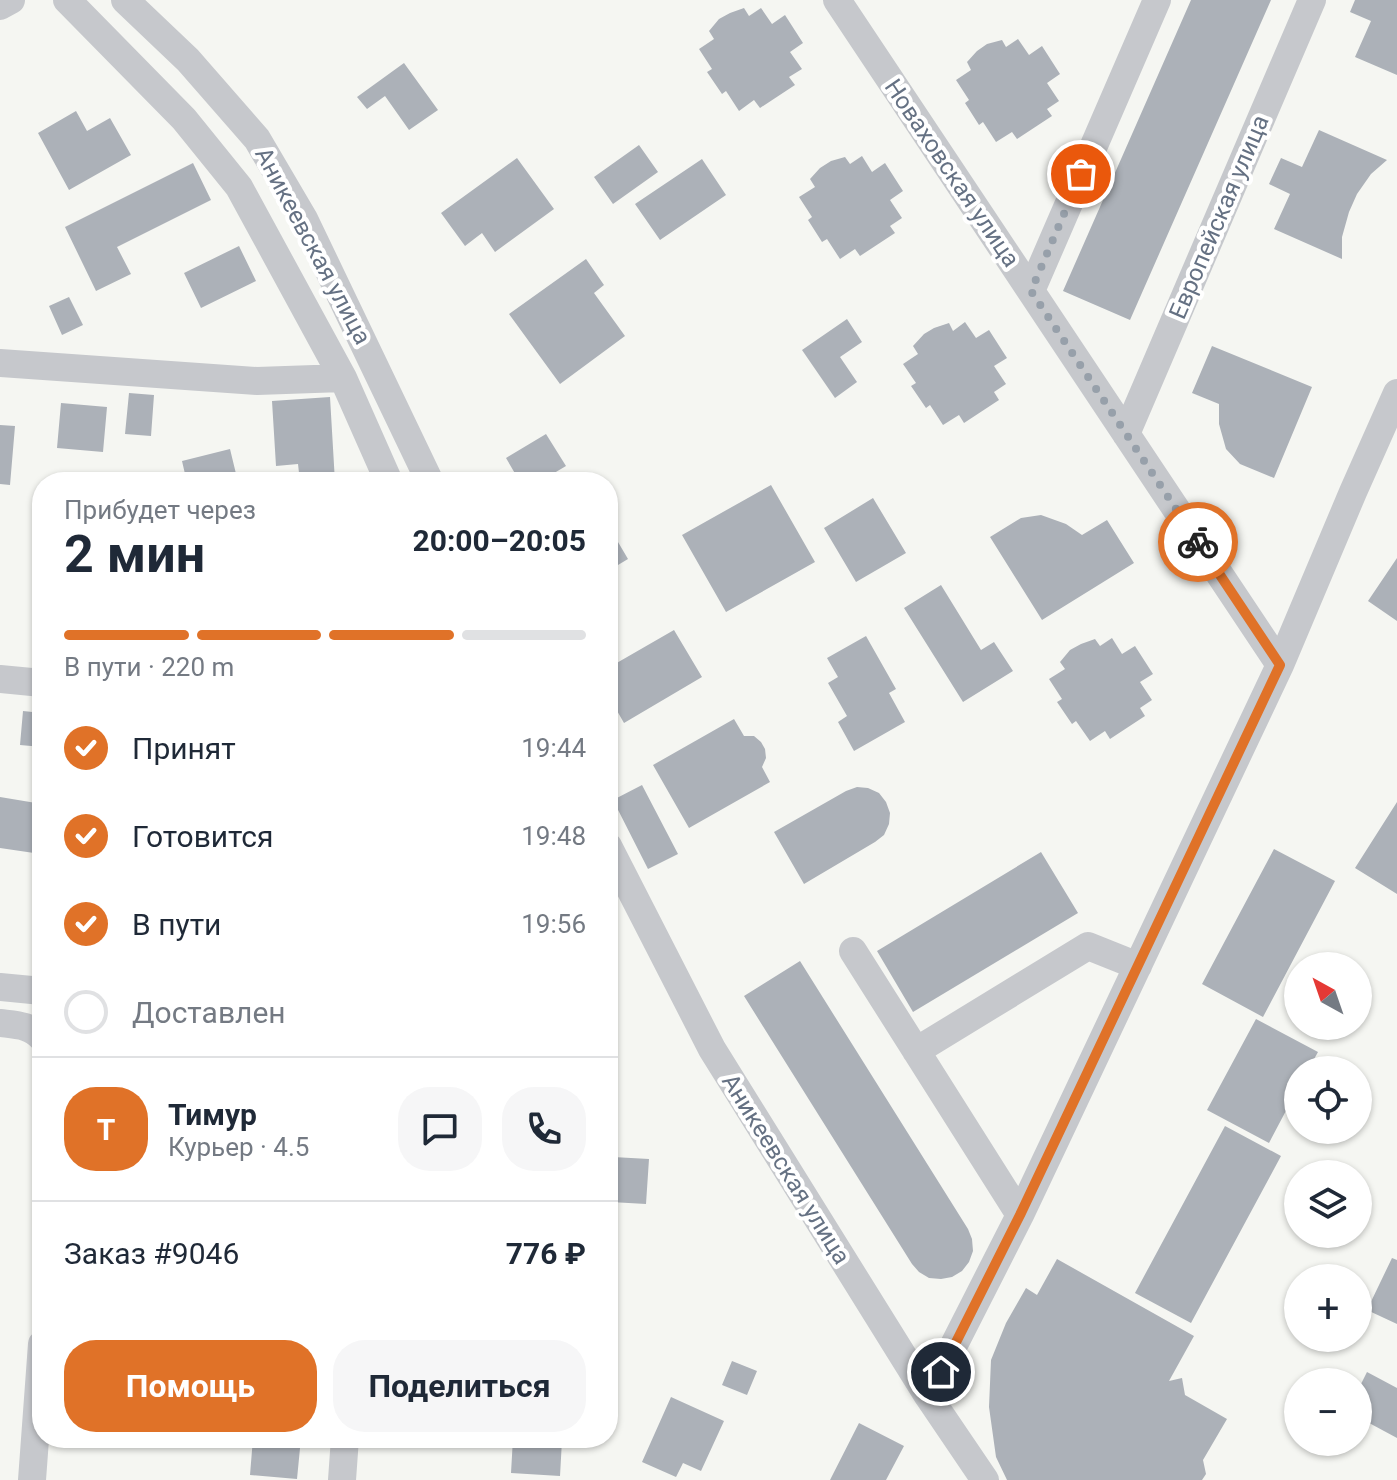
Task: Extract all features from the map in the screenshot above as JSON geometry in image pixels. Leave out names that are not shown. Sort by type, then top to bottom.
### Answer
[{"type":"street","points":[[0,6],[11,0]]},
{"type":"street","points":[[67,0],[184,119],[239,187],[343,378],[385,472]]},
{"type":"street","name":"Аникеевская улица","points":[[125,0],[188,60],[257,139],[304,219],[425,472]]},
{"type":"street","name":"Новаховская улица","points":[[837,0],[1280,665]]},
{"type":"street","points":[[1031,291],[1157,0]]},
{"type":"street","name":"Европейская улица","points":[[1126,434],[1312,0]]},
{"type":"street","points":[[0,363],[257,381],[343,378]]},
{"type":"street","points":[[928,1396],[1020,1215],[1280,665],[1397,393]]},
{"type":"street","points":[[0,679],[32,682]]},
{"type":"street","name":"Аникеевская улица","points":[[618,866],[712,1049],[928,1396],[985,1480]]},
{"type":"street","points":[[916,1051],[1088,946],[1138,966]]},
{"type":"street","points":[[853,951],[1020,1215]]},
{"type":"street","points":[[0,987],[32,990]]},
{"type":"street","points":[[0,1023],[32,1030]]},
{"type":"street","points":[[32,1480],[34,1448]]},
{"type":"street","points":[[342,1480],[344,1448]]},
{"type":"building","points":[[1191,0],[1271,0],[1130,320],[1063,291]]},
{"type":"building","points":[[1355,0],[1397,0],[1397,75],[1355,57],[1371,21],[1350,12]]},
{"type":"building","points":[[744,8],[749,16],[761,8],[772,24],[785,15],[803,43],[790,52],[802,69],[789,77],[795,85],[760,108],[754,100],[739,111],[726,91],[722,94],[707,72],[712,69],[699,49],[714,39],[709,31],[719,19]]},
{"type":"building","points":[[1018,39],[1029,55],[1042,46],[1060,74],[1047,83],[1059,101],[1047,109],[1052,116],[1017,139],[1012,132],[996,142],[983,122],[979,125],[965,103],[969,100],[956,80],[971,70],[967,62],[987,44],[1002,40],[1006,47]]},
{"type":"building","points":[[404,63],[438,110],[409,130],[385,96],[367,109],[357,97]]},
{"type":"building","points":[[76,111],[87,131],[110,118],[131,155],[69,190],[38,133]]},
{"type":"building","points":[[1319,130],[1387,160],[1371,174],[1357,194],[1342,237],[1342,259],[1274,229],[1290,194],[1269,184],[1281,158],[1302,167]]},
{"type":"building","points":[[639,145],[658,172],[613,204],[594,177]]},
{"type":"building","points":[[862,156],[872,172],[885,163],[903,191],[890,200],[902,218],[890,226],[895,233],[860,256],[855,249],[840,259],[827,239],[822,242],[808,220],[812,217],[799,197],[815,187],[810,179],[820,168],[845,157],[850,164]]},
{"type":"building","points":[[517,158],[554,209],[495,252],[482,233],[465,246],[441,213]]},
{"type":"building","points":[[702,159],[726,195],[660,240],[635,204]]},
{"type":"building","points":[[193,163],[211,200],[117,247],[131,274],[96,291],[65,227]]},
{"type":"building","points":[[239,246],[256,281],[201,308],[184,273]]},
{"type":"building","points":[[586,259],[604,285],[594,293],[625,336],[560,384],[509,314]]},
{"type":"building","points":[[69,297],[83,325],[62,335],[49,306]]},
{"type":"building","points":[[847,319],[862,342],[840,357],[857,382],[835,398],[802,350]]},
{"type":"building","points":[[965,322],[976,338],[989,330],[1007,358],[994,366],[1006,384],[994,392],[999,400],[964,423],[959,415],[943,425],[930,405],[926,408],[911,386],[916,383],[903,364],[918,354],[913,346],[924,334],[949,323],[953,331]]},
{"type":"building","points":[[1212,346],[1312,387],[1274,478],[1240,464],[1226,449],[1219,424],[1219,404],[1192,393]]},
{"type":"building","points":[[129,393],[154,395],[151,436],[125,434]]},
{"type":"building","points":[[330,397],[334,472],[299,472],[298,464],[276,466],[272,401]]},
{"type":"building","points":[[61,403],[107,407],[103,452],[57,448]]},
{"type":"building","points":[[0,425],[15,426],[10,485],[0,484]]},
{"type":"building","points":[[546,434],[566,466],[556,472],[514,472],[506,458]]},
{"type":"building","points":[[230,449],[236,472],[185,472],[182,461]]},
{"type":"building","points":[[771,485],[815,562],[726,612],[682,535]]},
{"type":"building","points":[[873,498],[906,553],[856,582],[824,528]]},
{"type":"building","points":[[1041,515],[1066,524],[1082,535],[1107,520],[1134,563],[1042,620],[990,537],[1021,518]]},
{"type":"building","points":[[618,542],[628,559],[618,565]]},
{"type":"building","points":[[1397,558],[1397,621],[1368,601]]},
{"type":"building","points":[[941,585],[981,650],[994,642],[1013,671],[963,702],[904,608]]},
{"type":"building","points":[[674,630],[702,677],[624,723],[618,712],[618,662]]},
{"type":"building","points":[[866,636],[896,689],[889,693],[905,722],[854,751],[838,722],[847,716],[828,683],[838,677],[827,658]]},
{"type":"building","points":[[1112,638],[1122,654],[1135,646],[1153,674],[1140,682],[1152,700],[1140,708],[1145,716],[1110,739],[1105,731],[1090,741],[1076,721],[1072,724],[1057,702],[1062,699],[1049,679],[1065,669],[1060,662],[1070,650],[1095,639],[1100,646]]},
{"type":"building","points":[[23,711],[32,712],[32,746],[20,745]]},
{"type":"building","points":[[734,719],[744,736],[754,736],[765,749],[766,758],[762,767],[770,782],[689,828],[653,765]]},
{"type":"building","points":[[642,785],[678,854],[648,869],[618,810],[618,797]]},
{"type":"building","points":[[857,787],[879,793],[886,802],[890,813],[884,835],[804,884],[774,832]]},
{"type":"building","points":[[0,797],[32,802],[32,853],[0,848]]},
{"type":"building","points":[[1397,802],[1397,894],[1355,868]]},
{"type":"building","points":[[1274,849],[1335,881],[1297,952],[1284,952],[1284,977],[1263,1017],[1202,984]]},
{"type":"building","points":[[1041,852],[1078,913],[913,1012],[877,951]]},
{"type":"building","points":[[800,961],[968,1229],[973,1251],[962,1271],[952,1277],[929,1278],[912,1264],[744,996]]},
{"type":"building","points":[[1256,1019],[1284,1034],[1284,1040],[1295,1040],[1318,1052],[1316,1056],[1284,1056],[1284,1115],[1269,1143],[1207,1110]]},
{"type":"building","points":[[1225,1126],[1281,1156],[1191,1323],[1135,1293]]},
{"type":"building","points":[[618,1157],[649,1159],[646,1204],[618,1202]]},
{"type":"building","points":[[1392,1258],[1397,1260],[1397,1324],[1372,1312],[1372,1300]]},
{"type":"building","points":[[1057,1259],[1194,1336],[1169,1381],[1182,1378],[1185,1395],[1227,1419],[1203,1460],[1206,1474],[1202,1480],[1007,1480],[996,1457],[989,1407],[991,1360],[1006,1323],[1026,1288],[1037,1295]]},
{"type":"building","points":[[732,1361],[757,1371],[747,1395],[722,1385]]},
{"type":"building","points":[[1372,1375],[1397,1388],[1397,1438],[1372,1425]]},
{"type":"building","points":[[671,1397],[724,1421],[701,1471],[683,1463],[676,1477],[642,1462]]},
{"type":"building","points":[[859,1423],[904,1446],[886,1480],[830,1480]]},
{"type":"building","points":[[252,1448],[300,1448],[297,1479],[250,1475]]},
{"type":"building","points":[[512,1448],[562,1448],[560,1476],[511,1473]]},
{"type":"way so far","points":[[1081,174],[1031,291],[1198,542]]},
{"type":"route","points":[[941,1372],[1020,1215],[1280,665],[1198,542]]}]
